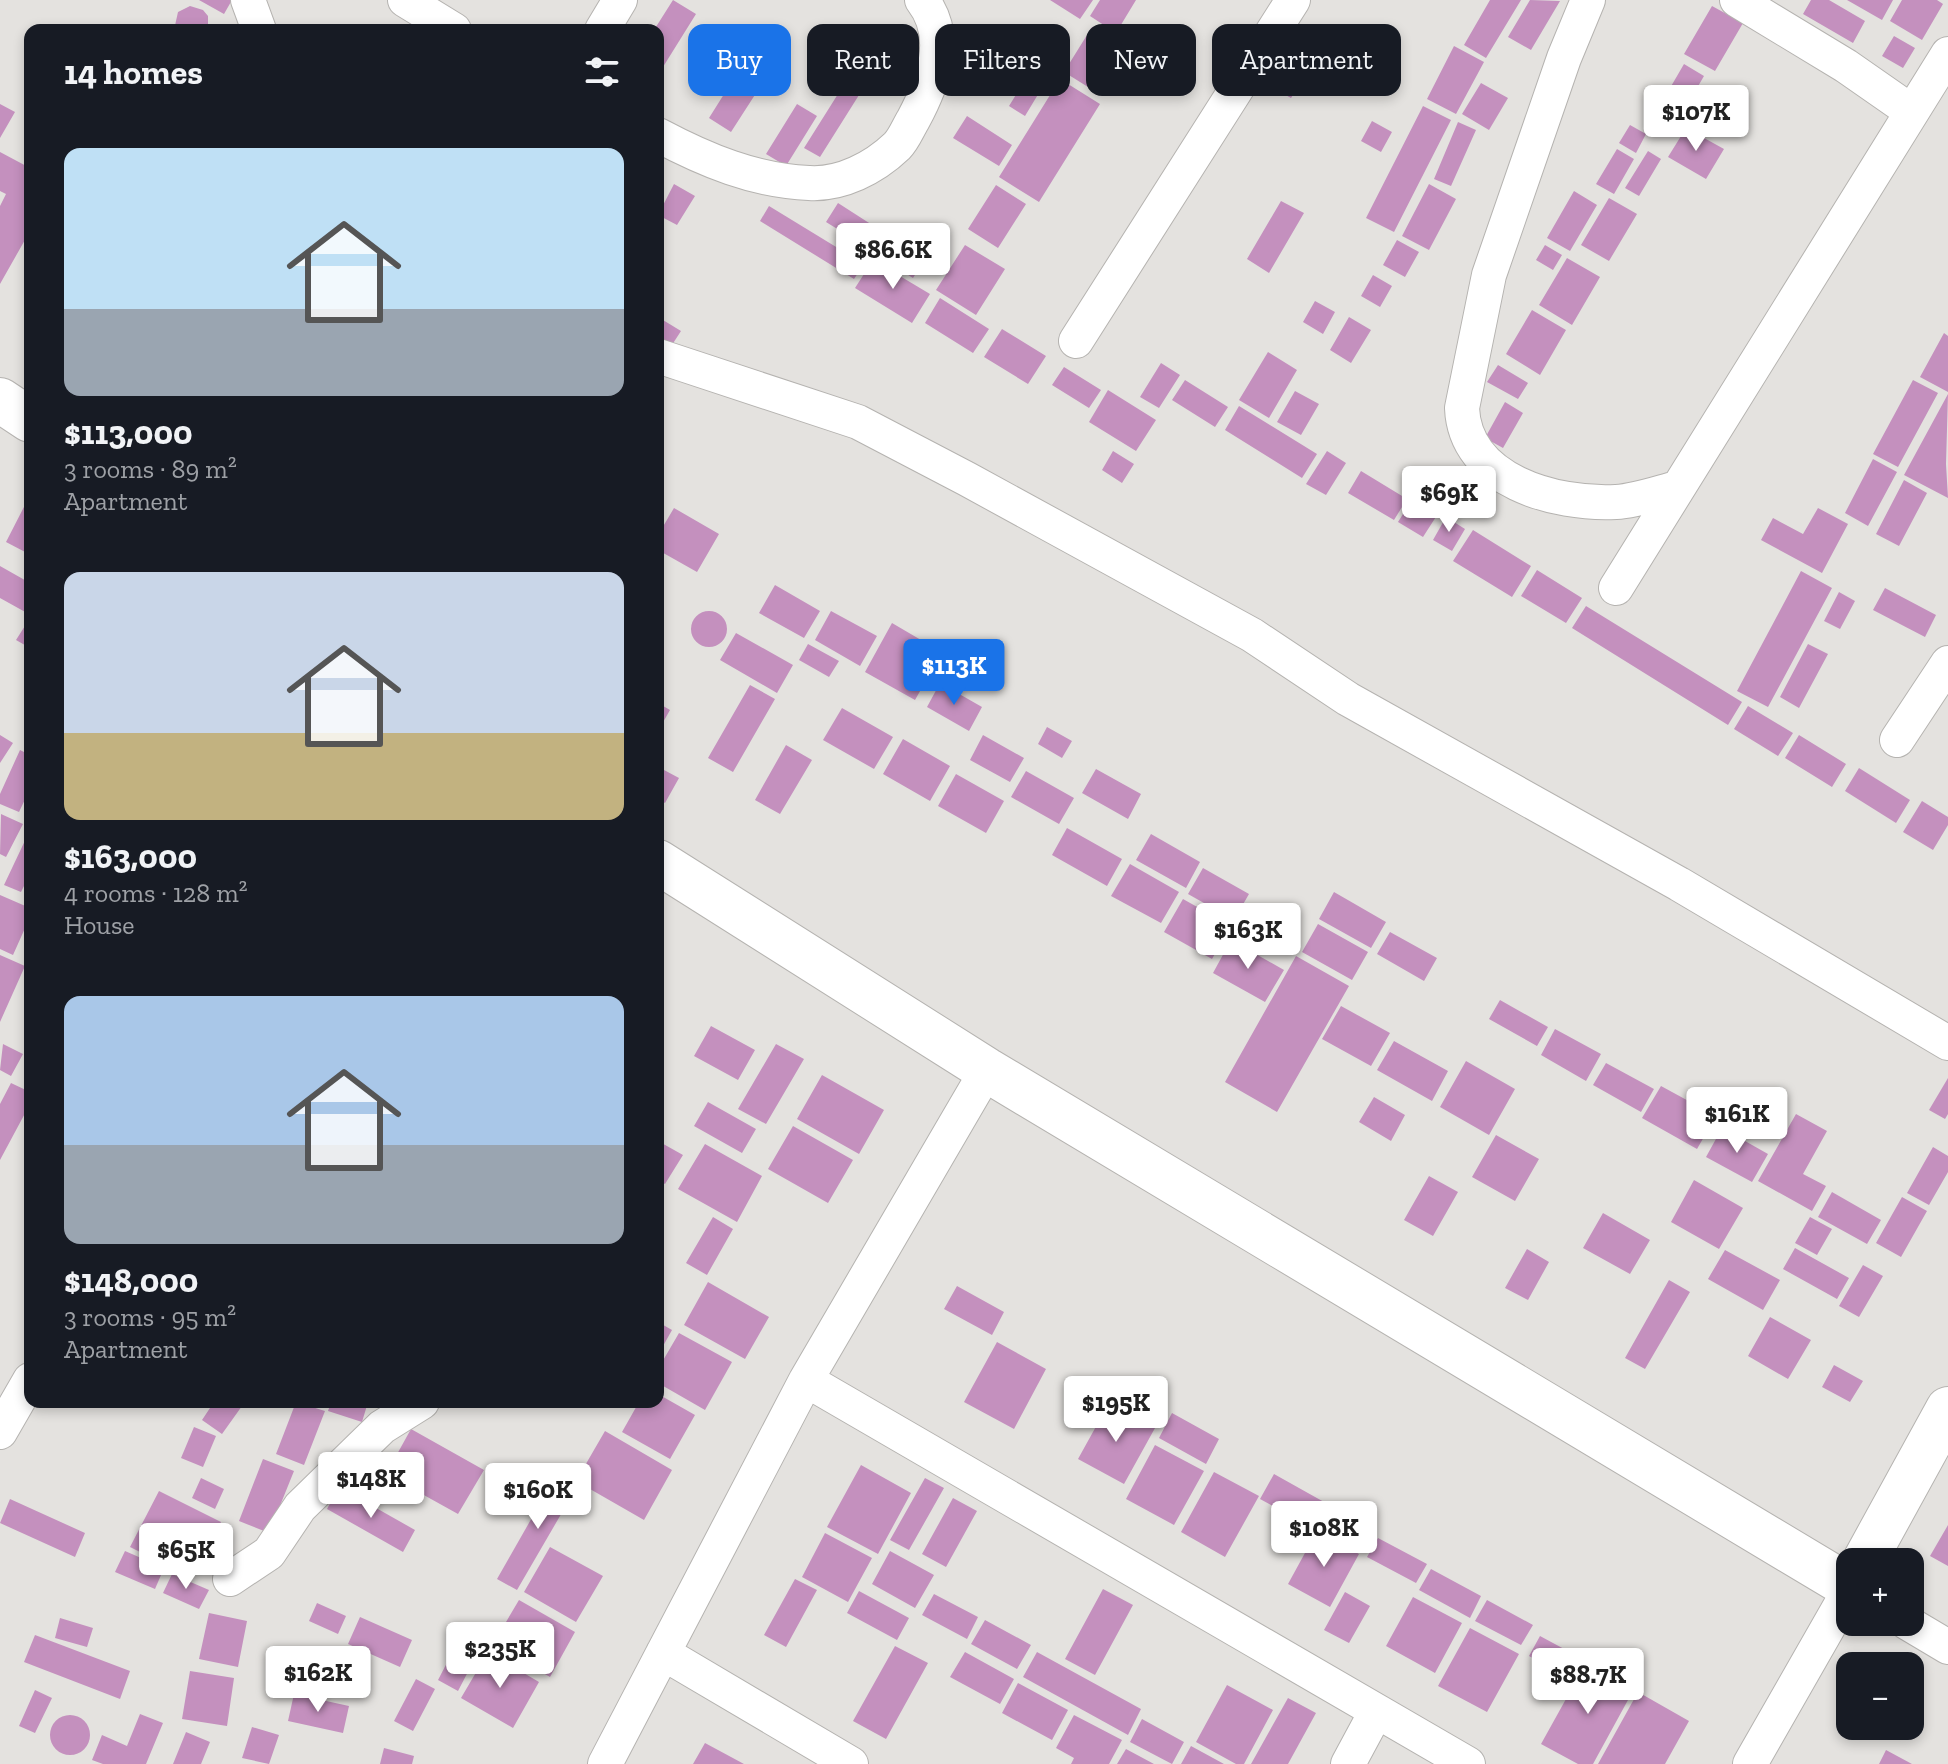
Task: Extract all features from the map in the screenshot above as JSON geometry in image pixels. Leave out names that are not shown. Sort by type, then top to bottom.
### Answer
[{"type":"street","points":[[248,0],[257,24]]},
{"type":"street","points":[[405,0],[444,24]]},
{"type":"street","points":[[606,24],[620,0]]},
{"type":"street","points":[[664,138],[696,155],[748,174],[810,184],[848,178],[899,144],[930,90],[938,51],[937,32],[932,13],[922,0]]},
{"type":"street","points":[[1076,341],[1293,0]]},
{"type":"street","points":[[1588,0],[1564,58],[1489,275],[1462,408],[1463,426],[1481,459],[1507,478],[1548,496],[1617,502],[1677,488]]},
{"type":"street","points":[[1737,0],[1846,66],[1912,112]]},
{"type":"street","points":[[1616,588],[1948,54]]},
{"type":"street","points":[[664,358],[858,422],[967,479],[1252,635],[1348,699],[1679,884],[1948,1043]]},
{"type":"street","points":[[0,400],[24,416]]},
{"type":"street","points":[[1897,740],[1948,663]]},
{"type":"street","points":[[664,874],[1836,1580]]},
{"type":"street","points":[[605,1764],[806,1380],[987,1070]]},
{"type":"street","points":[[806,1380],[1468,1764]]},
{"type":"street","points":[[0,1432],[24,1390]]},
{"type":"street","points":[[230,1579],[269,1553],[300,1507],[382,1427],[412,1408]]},
{"type":"street","points":[[1872,1548],[1948,1409]]},
{"type":"street","points":[[1750,1764],[1836,1613]]},
{"type":"street","points":[[1924,1633],[1948,1647]]},
{"type":"street","points":[[663,1653],[851,1764]]},
{"type":"street","points":[[1348,1764],[1376,1712]]},
{"type":"building","points":[[199,0],[232,0],[224,14]]},
{"type":"building","points":[[673,0],[696,14],[664,65],[664,24],[658,24]]},
{"type":"building","points":[[1050,0],[1093,0],[1080,19]]},
{"type":"building","points":[[1100,0],[1136,0],[1121,24],[1102,24],[1090,16]]},
{"type":"building","points":[[1490,0],[1521,0],[1486,58],[1464,45]]},
{"type":"building","points":[[1530,0],[1560,1],[1531,50],[1508,37]]},
{"type":"building","points":[[1811,0],[1829,0],[1865,21],[1853,43],[1803,14]]},
{"type":"building","points":[[1847,0],[1893,0],[1882,20]]},
{"type":"building","points":[[1902,0],[1937,0],[1943,4],[1922,40],[1890,21]]},
{"type":"building","points":[[190,6],[203,10],[208,16],[208,24],[175,24],[178,12]]},
{"type":"building","points":[[1712,6],[1743,23],[1715,71],[1684,54]]},
{"type":"building","points":[[1894,36],[1915,48],[1903,68],[1882,56]]},
{"type":"building","points":[[1086,37],[1086,86],[1070,76],[1070,62]]},
{"type":"building","points":[[1454,46],[1484,62],[1456,114],[1427,99]]},
{"type":"building","points":[[1684,64],[1704,76],[1679,119],[1659,107]]},
{"type":"building","points":[[1481,83],[1508,98],[1489,130],[1462,114]]},
{"type":"building","points":[[1070,85],[1100,104],[1039,202],[999,177],[1049,96],[1070,96]]},
{"type":"building","points":[[723,96],[754,96],[731,132],[709,118]]},
{"type":"building","points":[[837,96],[858,96],[820,157],[804,148]]},
{"type":"building","points":[[1015,96],[1037,96],[1025,116],[1009,106]]},
{"type":"building","points":[[0,104],[15,112],[0,138]]},
{"type":"building","points":[[797,104],[817,116],[786,166],[766,154]]},
{"type":"building","points":[[1423,106],[1451,120],[1394,232],[1366,218]]},
{"type":"building","points":[[967,116],[1012,145],[999,166],[953,138]]},
{"type":"building","points":[[1372,121],[1392,132],[1381,152],[1361,141]]},
{"type":"building","points":[[1458,122],[1476,130],[1451,186],[1434,179]]},
{"type":"building","points":[[1630,125],[1646,134],[1636,153],[1619,143]]},
{"type":"building","points":[[1686,128],[1724,149],[1706,179],[1668,157]]},
{"type":"building","points":[[1617,149],[1634,159],[1614,194],[1596,184]]},
{"type":"building","points":[[1648,151],[1661,159],[1639,196],[1625,188]]},
{"type":"building","points":[[0,152],[24,165],[24,242],[0,284],[0,206],[6,194],[0,191]]},
{"type":"building","points":[[674,184],[695,196],[677,225],[664,218],[664,203]]},
{"type":"building","points":[[1429,184],[1456,199],[1429,250],[1402,236]]},
{"type":"building","points":[[996,185],[1026,204],[998,248],[968,229]]},
{"type":"building","points":[[1574,191],[1597,205],[1570,251],[1547,238]]},
{"type":"building","points":[[1609,198],[1637,214],[1609,261],[1581,245]]},
{"type":"building","points":[[1281,201],[1304,213],[1269,273],[1247,259]]},
{"type":"building","points":[[838,203],[880,230],[868,248],[826,222]]},
{"type":"building","points":[[769,206],[864,264],[854,279],[760,221]]},
{"type":"building","points":[[884,238],[923,262],[913,278],[874,254]]},
{"type":"building","points":[[1397,240],[1419,252],[1405,277],[1383,265]]},
{"type":"building","points":[[965,245],[1005,269],[976,315],[936,290]]},
{"type":"building","points":[[1545,245],[1562,255],[1553,270],[1536,260]]},
{"type":"building","points":[[1567,258],[1600,277],[1572,325],[1539,305]]},
{"type":"building","points":[[873,260],[930,294],[912,323],[855,288]]},
{"type":"building","points":[[1373,275],[1392,286],[1380,307],[1361,296]]},
{"type":"building","points":[[940,298],[989,329],[973,353],[925,323]]},
{"type":"building","points":[[1315,301],[1335,312],[1323,334],[1303,322]]},
{"type":"building","points":[[1532,310],[1566,330],[1540,375],[1506,354]]},
{"type":"building","points":[[1349,317],[1371,330],[1351,363],[1330,350]]},
{"type":"building","points":[[664,321],[681,331],[670,348],[664,344]]},
{"type":"building","points":[[1002,329],[1046,356],[1028,384],[984,357]]},
{"type":"building","points":[[1944,333],[1948,336],[1948,392],[1920,377]]},
{"type":"building","points":[[1268,352],[1297,370],[1269,418],[1239,400]]},
{"type":"building","points":[[1161,363],[1180,375],[1159,408],[1140,397]]},
{"type":"building","points":[[1498,365],[1528,383],[1518,399],[1487,382]]},
{"type":"building","points":[[1064,367],[1101,390],[1089,408],[1052,385]]},
{"type":"building","points":[[1185,380],[1228,407],[1215,427],[1172,400]]},
{"type":"building","points":[[1913,380],[1938,393],[1898,467],[1873,454]]},
{"type":"building","points":[[1108,390],[1156,420],[1136,451],[1089,422]]},
{"type":"building","points":[[1295,391],[1319,404],[1301,435],[1277,422]]},
{"type":"building","points":[[1948,394],[1946,464],[1948,498],[1904,475]]},
{"type":"building","points":[[1505,402],[1523,413],[1503,448],[1485,438]]},
{"type":"building","points":[[1239,406],[1317,454],[1302,478],[1225,430]]},
{"type":"building","points":[[1113,451],[1134,464],[1122,483],[1102,470]]},
{"type":"building","points":[[1327,451],[1346,463],[1326,495],[1306,484]]},
{"type":"building","points":[[1873,459],[1897,472],[1868,526],[1845,513]]},
{"type":"building","points":[[1473,464],[1491,476],[1465,516],[1447,505]]},
{"type":"building","points":[[1361,471],[1407,499],[1394,520],[1348,493]]},
{"type":"building","points":[[1425,479],[1450,495],[1423,537],[1398,522]]},
{"type":"building","points":[[1904,480],[1927,493],[1899,546],[1876,534]]},
{"type":"building","points":[[24,507],[24,551],[6,542]]},
{"type":"building","points":[[674,508],[719,534],[697,572],[664,553],[664,525]]},
{"type":"building","points":[[1818,508],[1848,524],[1822,573],[1761,540],[1773,518],[1803,534]]},
{"type":"building","points":[[1446,517],[1465,529],[1452,551],[1433,540]]},
{"type":"building","points":[[1473,530],[1531,566],[1512,597],[1453,561]]},
{"type":"building","points":[[0,566],[24,580],[24,611],[0,598]]},
{"type":"building","points":[[1537,570],[1582,598],[1566,623],[1521,596]]},
{"type":"building","points":[[1801,571],[1832,588],[1768,707],[1737,691]]},
{"type":"building","points":[[775,585],[820,611],[804,638],[759,613]]},
{"type":"building","points":[[1885,588],[1936,615],[1925,637],[1873,610]]},
{"type":"building","points":[[1839,592],[1855,601],[1840,629],[1824,621]]},
{"type":"building","points":[[1586,606],[1742,702],[1728,725],[1572,628]]},
{"type":"building","points":[[709,611],[722,616],[727,629],[722,642],[709,647],[696,642],[691,629],[696,616]]},
{"type":"building","points":[[831,611],[877,636],[860,666],[815,640]]},
{"type":"building","points":[[892,623],[921,640],[911,658],[932,670],[915,700],[865,672]]},
{"type":"building","points":[[24,627],[24,645],[16,640]]},
{"type":"building","points":[[736,633],[793,665],[777,693],[720,660]]},
{"type":"building","points":[[808,644],[839,661],[829,677],[799,660]]},
{"type":"building","points":[[1808,644],[1828,654],[1799,708],[1780,697]]},
{"type":"building","points":[[940,683],[982,707],[969,731],[927,707]]},
{"type":"building","points":[[750,685],[775,699],[733,772],[708,758]]},
{"type":"building","points":[[664,706],[670,710],[664,720]]},
{"type":"building","points":[[1748,706],[1793,733],[1778,756],[1734,729]]},
{"type":"building","points":[[842,708],[893,737],[874,769],[823,740]]},
{"type":"building","points":[[1047,727],[1072,741],[1062,758],[1038,744]]},
{"type":"building","points":[[0,735],[13,743],[0,763]]},
{"type":"building","points":[[983,735],[1024,758],[1010,782],[970,760]]},
{"type":"building","points":[[1799,735],[1846,764],[1832,787],[1785,758]]},
{"type":"building","points":[[903,739],[950,766],[930,801],[883,774]]},
{"type":"building","points":[[786,745],[812,760],[780,814],[755,800]]},
{"type":"building","points":[[20,750],[24,752],[24,802],[19,812],[0,804],[0,794]]},
{"type":"building","points":[[1859,768],[1910,800],[1896,823],[1845,791]]},
{"type":"building","points":[[1096,769],[1141,794],[1128,819],[1082,793]]},
{"type":"building","points":[[664,770],[679,778],[664,802]]},
{"type":"building","points":[[1026,771],[1074,798],[1059,824],[1011,797]]},
{"type":"building","points":[[956,774],[1004,801],[986,833],[938,806]]},
{"type":"building","points":[[1922,801],[1948,817],[1948,825],[1933,850],[1903,832]]},
{"type":"building","points":[[1,814],[23,824],[6,857],[0,854]]},
{"type":"building","points":[[1067,828],[1122,859],[1107,886],[1052,855]]},
{"type":"building","points":[[1151,834],[1200,862],[1186,888],[1136,860]]},
{"type":"building","points":[[24,843],[24,886],[21,892],[4,885]]},
{"type":"building","points":[[1130,864],[1179,892],[1161,923],[1111,896]]},
{"type":"building","points":[[1203,868],[1249,894],[1234,920],[1188,894]]},
{"type":"building","points":[[1334,892],[1386,922],[1371,948],[1319,919]]},
{"type":"building","points":[[0,895],[24,905],[24,930],[13,955],[0,949]]},
{"type":"building","points":[[1183,899],[1231,926],[1212,959],[1164,932]]},
{"type":"building","points":[[1318,924],[1368,952],[1352,980],[1302,952]]},
{"type":"building","points":[[1390,932],[1437,958],[1424,981],[1377,954]]},
{"type":"building","points":[[1231,940],[1284,970],[1265,1002],[1213,973]]},
{"type":"building","points":[[0,955],[24,968],[0,1022]]},
{"type":"building","points":[[1296,956],[1349,986],[1277,1112],[1225,1082]]},
{"type":"building","points":[[1500,1000],[1548,1027],[1537,1046],[1489,1019]]},
{"type":"building","points":[[1341,1006],[1390,1033],[1371,1066],[1322,1039]]},
{"type":"building","points":[[711,1026],[755,1050],[738,1080],[694,1056]]},
{"type":"building","points":[[1555,1029],[1601,1054],[1586,1081],[1541,1055]]},
{"type":"building","points":[[1394,1041],[1448,1071],[1432,1101],[1377,1070]]},
{"type":"building","points":[[3,1044],[23,1054],[11,1076],[0,1070]]},
{"type":"building","points":[[776,1044],[804,1059],[766,1124],[738,1109]]},
{"type":"building","points":[[1466,1061],[1515,1089],[1489,1135],[1440,1107]]},
{"type":"building","points":[[1606,1063],[1654,1089],[1641,1112],[1593,1085]]},
{"type":"building","points":[[822,1075],[884,1110],[859,1154],[797,1119]]},
{"type":"building","points":[[1948,1078],[1948,1114],[1945,1119],[1929,1110]]},
{"type":"building","points":[[11,1083],[24,1089],[24,1115],[0,1160],[0,1104]]},
{"type":"building","points":[[1661,1086],[1716,1116],[1697,1149],[1642,1118]]},
{"type":"building","points":[[1374,1097],[1405,1115],[1391,1141],[1359,1122]]},
{"type":"building","points":[[708,1102],[756,1129],[742,1153],[694,1126]]},
{"type":"building","points":[[1796,1114],[1827,1131],[1803,1174],[1826,1186],[1812,1211],[1758,1181]]},
{"type":"building","points":[[793,1126],[853,1160],[828,1203],[768,1169]]},
{"type":"building","points":[[1722,1128],[1768,1154],[1752,1182],[1706,1157]]},
{"type":"building","points":[[1496,1135],[1539,1159],[1515,1201],[1472,1177]]},
{"type":"building","points":[[664,1144],[683,1155],[664,1183]]},
{"type":"building","points":[[705,1144],[762,1176],[737,1222],[678,1189]]},
{"type":"building","points":[[1933,1147],[1948,1156],[1948,1172],[1929,1205],[1907,1193]]},
{"type":"building","points":[[1429,1176],[1458,1192],[1433,1236],[1404,1220]]},
{"type":"building","points":[[1694,1180],[1743,1208],[1719,1249],[1671,1222]]},
{"type":"building","points":[[1832,1192],[1881,1220],[1867,1244],[1818,1217]]},
{"type":"building","points":[[1902,1197],[1927,1211],[1901,1257],[1876,1243]]},
{"type":"building","points":[[1603,1213],[1650,1240],[1630,1274],[1583,1248]]},
{"type":"building","points":[[713,1217],[733,1229],[707,1275],[686,1263]]},
{"type":"building","points":[[1810,1217],[1832,1229],[1817,1255],[1795,1243]]},
{"type":"building","points":[[1795,1248],[1849,1278],[1837,1299],[1783,1269]]},
{"type":"building","points":[[1527,1249],[1549,1262],[1528,1300],[1505,1288]]},
{"type":"building","points":[[1725,1250],[1780,1280],[1763,1310],[1708,1279]]},
{"type":"building","points":[[1863,1265],[1883,1276],[1859,1317],[1839,1306]]},
{"type":"building","points":[[1669,1280],[1690,1292],[1645,1369],[1625,1358]]},
{"type":"building","points":[[708,1282],[769,1317],[745,1359],[684,1325]]},
{"type":"building","points":[[957,1286],[1004,1312],[992,1335],[944,1309]]},
{"type":"building","points":[[1770,1317],[1811,1340],[1788,1379],[1748,1356]]},
{"type":"building","points":[[664,1325],[672,1330],[664,1344]]},
{"type":"building","points":[[679,1333],[732,1362],[705,1410],[664,1386],[664,1359]]},
{"type":"building","points":[[997,1342],[1046,1369],[1014,1429],[964,1402]]},
{"type":"building","points":[[1834,1365],[1863,1381],[1850,1402],[1822,1387]]},
{"type":"building","points":[[664,1397],[695,1415],[670,1459],[622,1432],[636,1408],[664,1408]]},
{"type":"building","points":[[1109,1403],[1155,1428],[1124,1484],[1078,1459]]},
{"type":"building","points":[[210,1408],[241,1408],[222,1434],[202,1420]]},
{"type":"building","points":[[294,1408],[325,1411],[304,1465],[276,1454]]},
{"type":"building","points":[[329,1408],[366,1408],[362,1422],[328,1411]]},
{"type":"building","points":[[1172,1413],[1219,1439],[1206,1464],[1159,1438]]},
{"type":"building","points":[[194,1427],[216,1436],[203,1467],[181,1458]]},
{"type":"building","points":[[411,1429],[484,1470],[458,1514],[386,1474]]},
{"type":"building","points":[[605,1431],[672,1470],[644,1520],[576,1481]]},
{"type":"building","points":[[1155,1445],[1204,1471],[1174,1525],[1126,1499]]},
{"type":"building","points":[[263,1459],[294,1471],[269,1533],[239,1521]]},
{"type":"building","points":[[861,1465],[911,1493],[878,1554],[827,1527]]},
{"type":"building","points":[[558,1472],[578,1485],[517,1590],[497,1579]]},
{"type":"building","points":[[1214,1472],[1259,1496],[1225,1557],[1181,1532]]},
{"type":"building","points":[[1274,1474],[1324,1502],[1311,1527],[1260,1499]]},
{"type":"building","points":[[201,1478],[224,1489],[215,1509],[192,1498]]},
{"type":"building","points":[[925,1478],[944,1488],[909,1550],[890,1540]]},
{"type":"building","points":[[339,1487],[415,1530],[403,1552],[327,1509]]},
{"type":"building","points":[[159,1491],[221,1522],[192,1578],[130,1547]]},
{"type":"building","points":[[953,1498],[977,1511],[946,1567],[922,1554]]},
{"type":"building","points":[[10,1499],[85,1533],[75,1557],[0,1523]]},
{"type":"building","points":[[1948,1525],[1948,1566],[1930,1556]]},
{"type":"building","points":[[1317,1531],[1359,1554],[1330,1607],[1288,1584]]},
{"type":"building","points":[[825,1533],[872,1558],[848,1602],[802,1577]]},
{"type":"building","points":[[1378,1538],[1427,1564],[1416,1583],[1367,1557]]},
{"type":"building","points":[[550,1547],[603,1576],[576,1622],[524,1592]]},
{"type":"building","points":[[125,1551],[164,1568],[155,1589],[115,1572]]},
{"type":"building","points":[[890,1551],[934,1575],[915,1608],[872,1584]]},
{"type":"building","points":[[1431,1569],[1481,1596],[1470,1618],[1419,1590]]},
{"type":"building","points":[[172,1574],[209,1590],[199,1609],[163,1593]]},
{"type":"building","points":[[795,1579],[817,1590],[786,1647],[764,1635]]},
{"type":"building","points":[[1103,1589],[1133,1605],[1095,1675],[1065,1659]]},
{"type":"building","points":[[859,1591],[909,1618],[897,1640],[847,1613]]},
{"type":"building","points":[[1345,1592],[1370,1606],[1349,1643],[1324,1630]]},
{"type":"building","points":[[934,1594],[978,1617],[967,1639],[922,1615]]},
{"type":"building","points":[[1413,1597],[1462,1623],[1435,1673],[1386,1646]]},
{"type":"building","points":[[519,1600],[575,1632],[550,1677],[493,1644]]},
{"type":"building","points":[[1487,1600],[1533,1625],[1521,1645],[1475,1621]]},
{"type":"building","points":[[317,1603],[346,1616],[338,1634],[309,1621]]},
{"type":"building","points":[[209,1613],[247,1621],[238,1667],[199,1659]]},
{"type":"building","points":[[360,1617],[412,1640],[400,1667],[348,1644]]},
{"type":"building","points":[[60,1618],[93,1628],[87,1647],[55,1638]]},
{"type":"building","points":[[985,1620],[1031,1645],[1017,1669],[971,1644]]},
{"type":"building","points":[[1470,1628],[1519,1654],[1487,1712],[1438,1686]]},
{"type":"building","points":[[463,1632],[483,1643],[458,1691],[438,1680]]},
{"type":"building","points":[[35,1635],[130,1671],[120,1699],[24,1662]]},
{"type":"building","points":[[1540,1636],[1579,1657],[1568,1677],[1529,1656]]},
{"type":"building","points":[[895,1646],[928,1663],[886,1739],[853,1721]]},
{"type":"building","points":[[488,1652],[539,1682],[513,1728],[461,1698]]},
{"type":"building","points":[[965,1652],[1014,1679],[1000,1704],[950,1677]]},
{"type":"building","points":[[1037,1652],[1141,1709],[1128,1735],[1023,1677]]},
{"type":"building","points":[[1586,1663],[1634,1689],[1593,1764],[1578,1764],[1541,1744]]},
{"type":"building","points":[[190,1671],[234,1678],[227,1726],[182,1719]]},
{"type":"building","points":[[416,1679],[435,1689],[413,1731],[394,1721]]},
{"type":"building","points":[[1018,1683],[1068,1710],[1052,1740],[1002,1713]]},
{"type":"building","points":[[1227,1685],[1273,1710],[1244,1764],[1236,1764],[1196,1742]]},
{"type":"building","points":[[35,1690],[52,1698],[35,1733],[19,1726]]},
{"type":"building","points":[[1638,1692],[1689,1721],[1665,1764],[1598,1764]]},
{"type":"building","points":[[294,1694],[349,1706],[343,1733],[288,1721]]},
{"type":"building","points":[[1288,1698],[1316,1713],[1288,1764],[1251,1764]]},
{"type":"building","points":[[140,1714],[163,1723],[146,1764],[103,1764],[92,1760],[102,1735],[127,1746]]},
{"type":"building","points":[[70,1715],[84,1721],[90,1735],[84,1749],[70,1755],[56,1749],[50,1735],[56,1721]]},
{"type":"building","points":[[1074,1715],[1122,1740],[1109,1764],[1071,1764],[1074,1758],[1056,1748]]},
{"type":"building","points":[[1142,1719],[1184,1742],[1172,1764],[1130,1742]]},
{"type":"building","points":[[252,1727],[279,1735],[269,1764],[242,1758]]},
{"type":"building","points":[[186,1732],[210,1742],[201,1764],[173,1764]]},
{"type":"building","points":[[705,1743],[744,1764],[693,1764]]},
{"type":"building","points":[[1191,1746],[1224,1764],[1181,1764]]},
{"type":"building","points":[[384,1748],[414,1756],[412,1764],[380,1764]]},
{"type":"building","points":[[1126,1749],[1154,1764],[1117,1764]]},
{"type":"building","points":[[1886,1750],[1912,1764],[1879,1764]]}]
